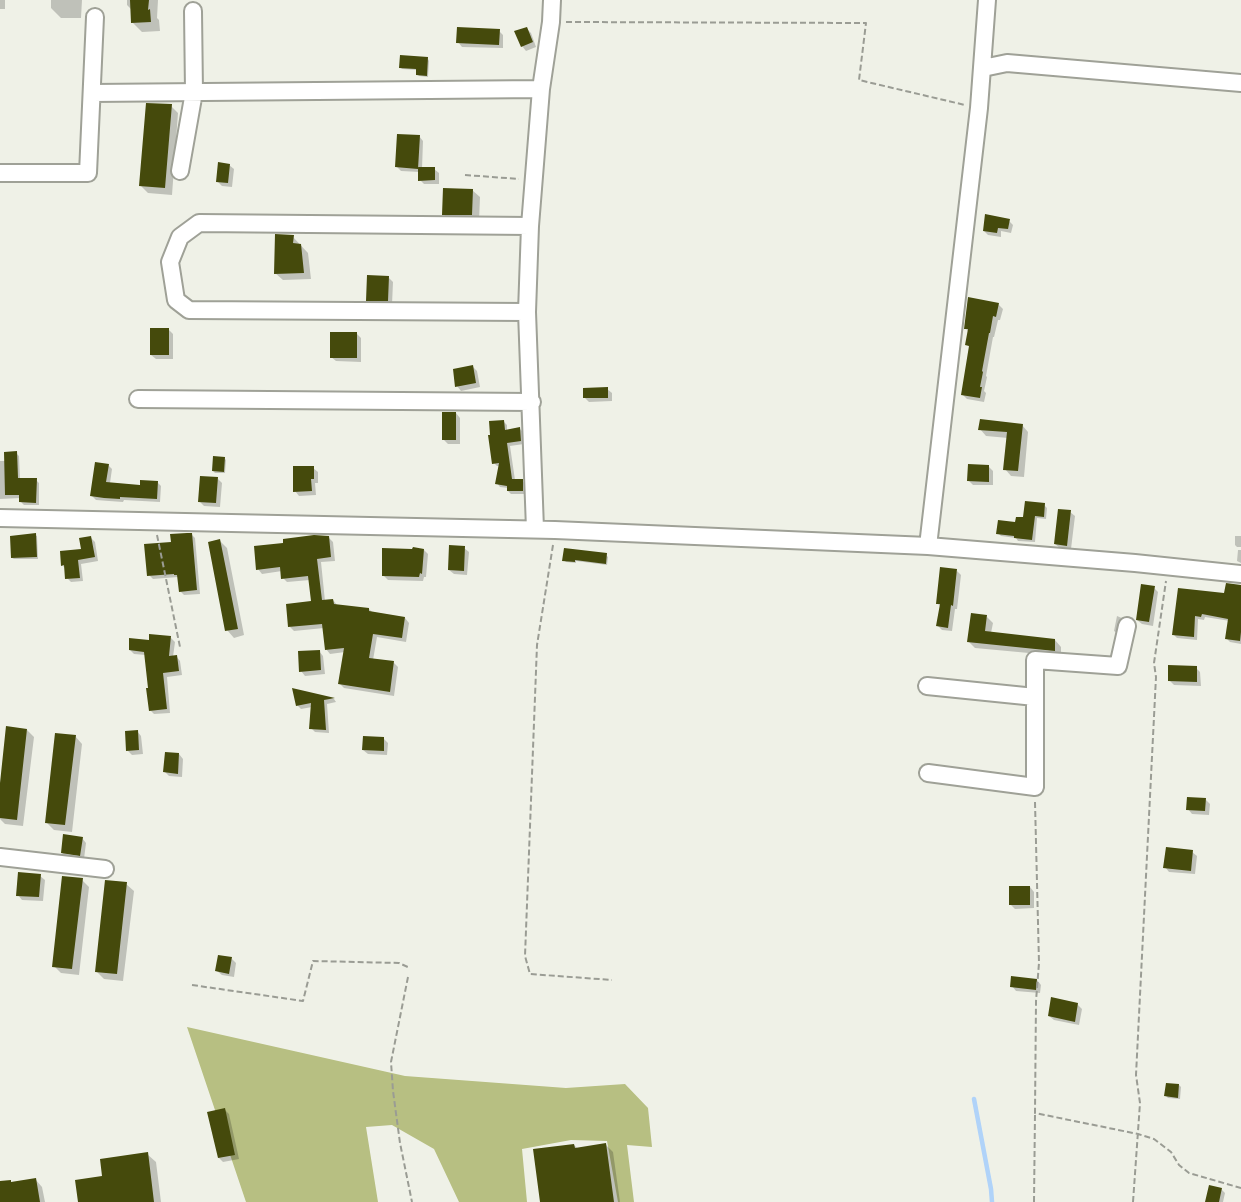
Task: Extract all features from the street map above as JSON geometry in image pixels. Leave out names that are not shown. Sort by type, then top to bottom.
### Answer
[{"type":"street","points":[[535,529],[527,312],[530,226],[541,89],[552,0]]},
{"type":"street","points":[[928,546],[979,108],[987,0]]},
{"type":"street","points":[[180,171],[194,93],[193,11]]},
{"type":"street","points":[[0,173],[88,173],[95,17]]},
{"type":"street","points":[[983,68],[1007,63],[1241,83]]},
{"type":"street","points":[[92,93],[541,89]]},
{"type":"street","points":[[527,312],[189,310],[176,300],[171,262],[180,237],[199,223],[530,226]]},
{"type":"street","points":[[138,399],[532,402]]},
{"type":"street","points":[[0,518],[535,529],[928,546],[1241,574]]},
{"type":"street","points":[[928,773],[1035,787],[1035,660],[1118,666],[1126,626]]},
{"type":"street","points":[[927,686],[1035,697]]},
{"type":"street","points":[[0,857],[105,869]]},
{"type":"path","points":[[551,22],[866,23],[860,80],[979,108]]},
{"type":"path","points":[[465,175],[534,179]]},
{"type":"path","points":[[154,521],[180,648]]},
{"type":"path","points":[[555,530],[537,645],[525,956],[531,974],[612,980]]},
{"type":"path","points":[[1133,1202],[1140,1103],[1136,1075],[1156,677],[1154,663],[1168,566]]},
{"type":"path","points":[[1034,1202],[1036,1000],[1039,963],[1035,787]]},
{"type":"path","points":[[192,985],[303,1001],[313,961],[399,963],[410,968]]},
{"type":"path","points":[[408,977],[391,1062],[396,1112],[411,1202]]},
{"type":"path","points":[[1035,1113],[1154,1139],[1171,1152],[1179,1165],[1189,1173],[1241,1188]]},
{"type":"green space","points":[[187,1027],[405,1076],[566,1088],[625,1084],[648,1108],[652,1147],[627,1145],[634,1202],[618,1202],[607,1141],[571,1140],[522,1149],[527,1202],[459,1202],[434,1149],[392,1125],[366,1127],[378,1202],[246,1202]]},
{"type":"building","points":[[130,0],[149,0],[148,10],[150,9],[151,22],[131,23]]},
{"type":"building","points":[[457,27],[500,29],[499,45],[456,43]]},
{"type":"building","points":[[527,27],[533,42],[521,47],[514,31]]},
{"type":"building","points":[[400,55],[428,57],[427,76],[416,75],[416,69],[399,68]]},
{"type":"building","points":[[146,103],[172,104],[165,188],[139,186]]},
{"type":"building","points":[[397,134],[420,135],[418,169],[395,167]]},
{"type":"building","points":[[218,162],[230,164],[228,183],[216,182]]},
{"type":"building","points":[[418,167],[435,167],[435,180],[418,181]]},
{"type":"building","points":[[443,188],[473,189],[472,215],[442,215]]},
{"type":"building","points":[[985,214],[1010,219],[1008,229],[998,228],[997,233],[983,231]]},
{"type":"building","points":[[275,234],[294,235],[293,243],[301,244],[304,273],[274,274]]},
{"type":"building","points":[[367,275],[389,276],[388,301],[366,301]]},
{"type":"building","points":[[968,297],[999,303],[989,333],[980,398],[961,395],[969,346],[965,345],[968,329],[964,329]]},
{"type":"building","points":[[150,328],[169,328],[169,355],[150,355]]},
{"type":"building","points":[[330,332],[357,332],[357,358],[330,358]]},
{"type":"building","points":[[473,365],[476,383],[455,387],[453,369]]},
{"type":"building","points":[[608,387],[608,398],[583,398],[583,388]]},
{"type":"building","points":[[442,412],[456,412],[456,440],[442,440]]},
{"type":"building","points":[[980,419],[1023,424],[1018,471],[1003,470],[1007,432],[978,430]]},
{"type":"building","points":[[504,420],[505,430],[520,427],[521,441],[507,443],[512,479],[523,479],[523,491],[507,491],[507,486],[495,484],[499,463],[492,464],[488,435],[490,435],[489,421]]},
{"type":"building","points":[[17,451],[18,478],[37,478],[36,503],[19,502],[19,495],[5,495],[4,452]]},
{"type":"building","points":[[213,456],[225,457],[224,472],[212,471]]},
{"type":"building","points":[[95,462],[109,464],[106,482],[140,485],[140,480],[158,481],[157,499],[90,496]]},
{"type":"building","points":[[968,464],[989,465],[989,482],[967,481]]},
{"type":"building","points":[[293,466],[314,466],[314,479],[311,479],[312,491],[293,492]]},
{"type":"building","points":[[200,476],[218,477],[216,503],[198,502]]},
{"type":"building","points":[[1025,501],[1045,503],[1044,517],[1035,516],[1032,540],[996,534],[998,520],[1015,522],[1016,517],[1023,517]]},
{"type":"building","points":[[1058,509],[1071,510],[1067,546],[1054,544]]},
{"type":"building","points":[[36,533],[37,557],[11,558],[10,536]]},
{"type":"building","points":[[192,533],[197,590],[179,592],[177,575],[174,574],[147,576],[144,544],[171,542],[170,534]]},
{"type":"building","points":[[314,535],[329,536],[331,557],[317,559],[322,600],[333,599],[334,604],[369,608],[369,611],[405,617],[402,638],[373,634],[369,658],[394,661],[390,692],[338,684],[344,648],[325,650],[322,624],[288,627],[286,604],[311,601],[308,576],[281,579],[280,567],[256,570],[254,546],[283,543],[283,539]]},
{"type":"building","points":[[91,536],[95,557],[78,560],[80,578],[65,579],[60,551],[81,549],[79,538]]},
{"type":"building","points":[[220,539],[238,629],[225,631],[208,542]]},
{"type":"building","points":[[449,545],[465,546],[464,571],[448,570]]},
{"type":"building","points":[[413,547],[424,549],[422,574],[420,573],[419,577],[382,576],[382,548],[412,549]]},
{"type":"building","points":[[564,548],[607,553],[606,564],[575,560],[575,562],[562,561]]},
{"type":"building","points":[[940,567],[957,569],[948,628],[936,626],[940,604],[936,604]]},
{"type":"building","points":[[1226,583],[1241,585],[1240,641],[1225,639],[1228,619],[1202,614],[1201,617],[1195,616],[1194,637],[1172,635],[1178,588],[1224,593]]},
{"type":"building","points":[[1141,584],[1155,586],[1149,622],[1136,620]]},
{"type":"building","points":[[971,613],[987,615],[985,631],[1055,639],[1055,651],[967,642]]},
{"type":"building","points":[[149,634],[171,636],[169,656],[177,655],[179,671],[163,673],[167,709],[149,711],[144,652],[129,650],[129,638],[149,640]]},
{"type":"building","points":[[320,650],[321,670],[299,672],[298,651]]},
{"type":"building","points":[[1168,665],[1197,666],[1197,682],[1168,681]]},
{"type":"building","points":[[292,688],[335,698],[324,700],[326,730],[309,729],[311,703],[296,706]]},
{"type":"building","points":[[6,726],[27,729],[17,820],[0,818],[0,783]]},
{"type":"building","points":[[138,730],[139,750],[126,751],[125,731]]},
{"type":"building","points":[[55,733],[76,735],[65,825],[45,823]]},
{"type":"building","points":[[363,736],[384,737],[384,751],[362,750]]},
{"type":"building","points":[[165,752],[179,753],[178,774],[163,772]]},
{"type":"building","points":[[1187,797],[1206,798],[1205,811],[1186,810]]},
{"type":"building","points":[[63,834],[83,837],[80,856],[61,853]]},
{"type":"building","points":[[1166,847],[1193,850],[1191,871],[1163,868]]},
{"type":"building","points":[[18,872],[41,874],[39,897],[16,896]]},
{"type":"building","points":[[62,876],[83,878],[72,969],[52,967]]},
{"type":"building","points":[[105,880],[127,882],[117,974],[95,972]]},
{"type":"building","points":[[1009,886],[1030,886],[1030,905],[1009,905]]},
{"type":"building","points":[[218,955],[232,957],[229,974],[215,971]]},
{"type":"building","points":[[1011,976],[1037,979],[1036,990],[1010,987]]},
{"type":"building","points":[[1051,997],[1078,1003],[1075,1022],[1048,1016]]},
{"type":"building","points":[[1166,1083],[1179,1084],[1178,1098],[1164,1096]]},
{"type":"building","points":[[225,1108],[235,1155],[218,1158],[207,1112]]},
{"type":"building","points":[[606,1143],[614,1202],[540,1202],[533,1149],[574,1144],[575,1148]]},
{"type":"building","points":[[148,1152],[154,1202],[78,1202],[75,1180],[102,1176],[100,1159]]},
{"type":"building","points":[[36,1178],[40,1202],[0,1202],[0,1181],[11,1180],[11,1182]]},
{"type":"building","points":[[1209,1185],[1222,1188],[1219,1202],[1205,1202]]},
{"type":"waterway","points":[[974,1099],[992,1202]]}]
